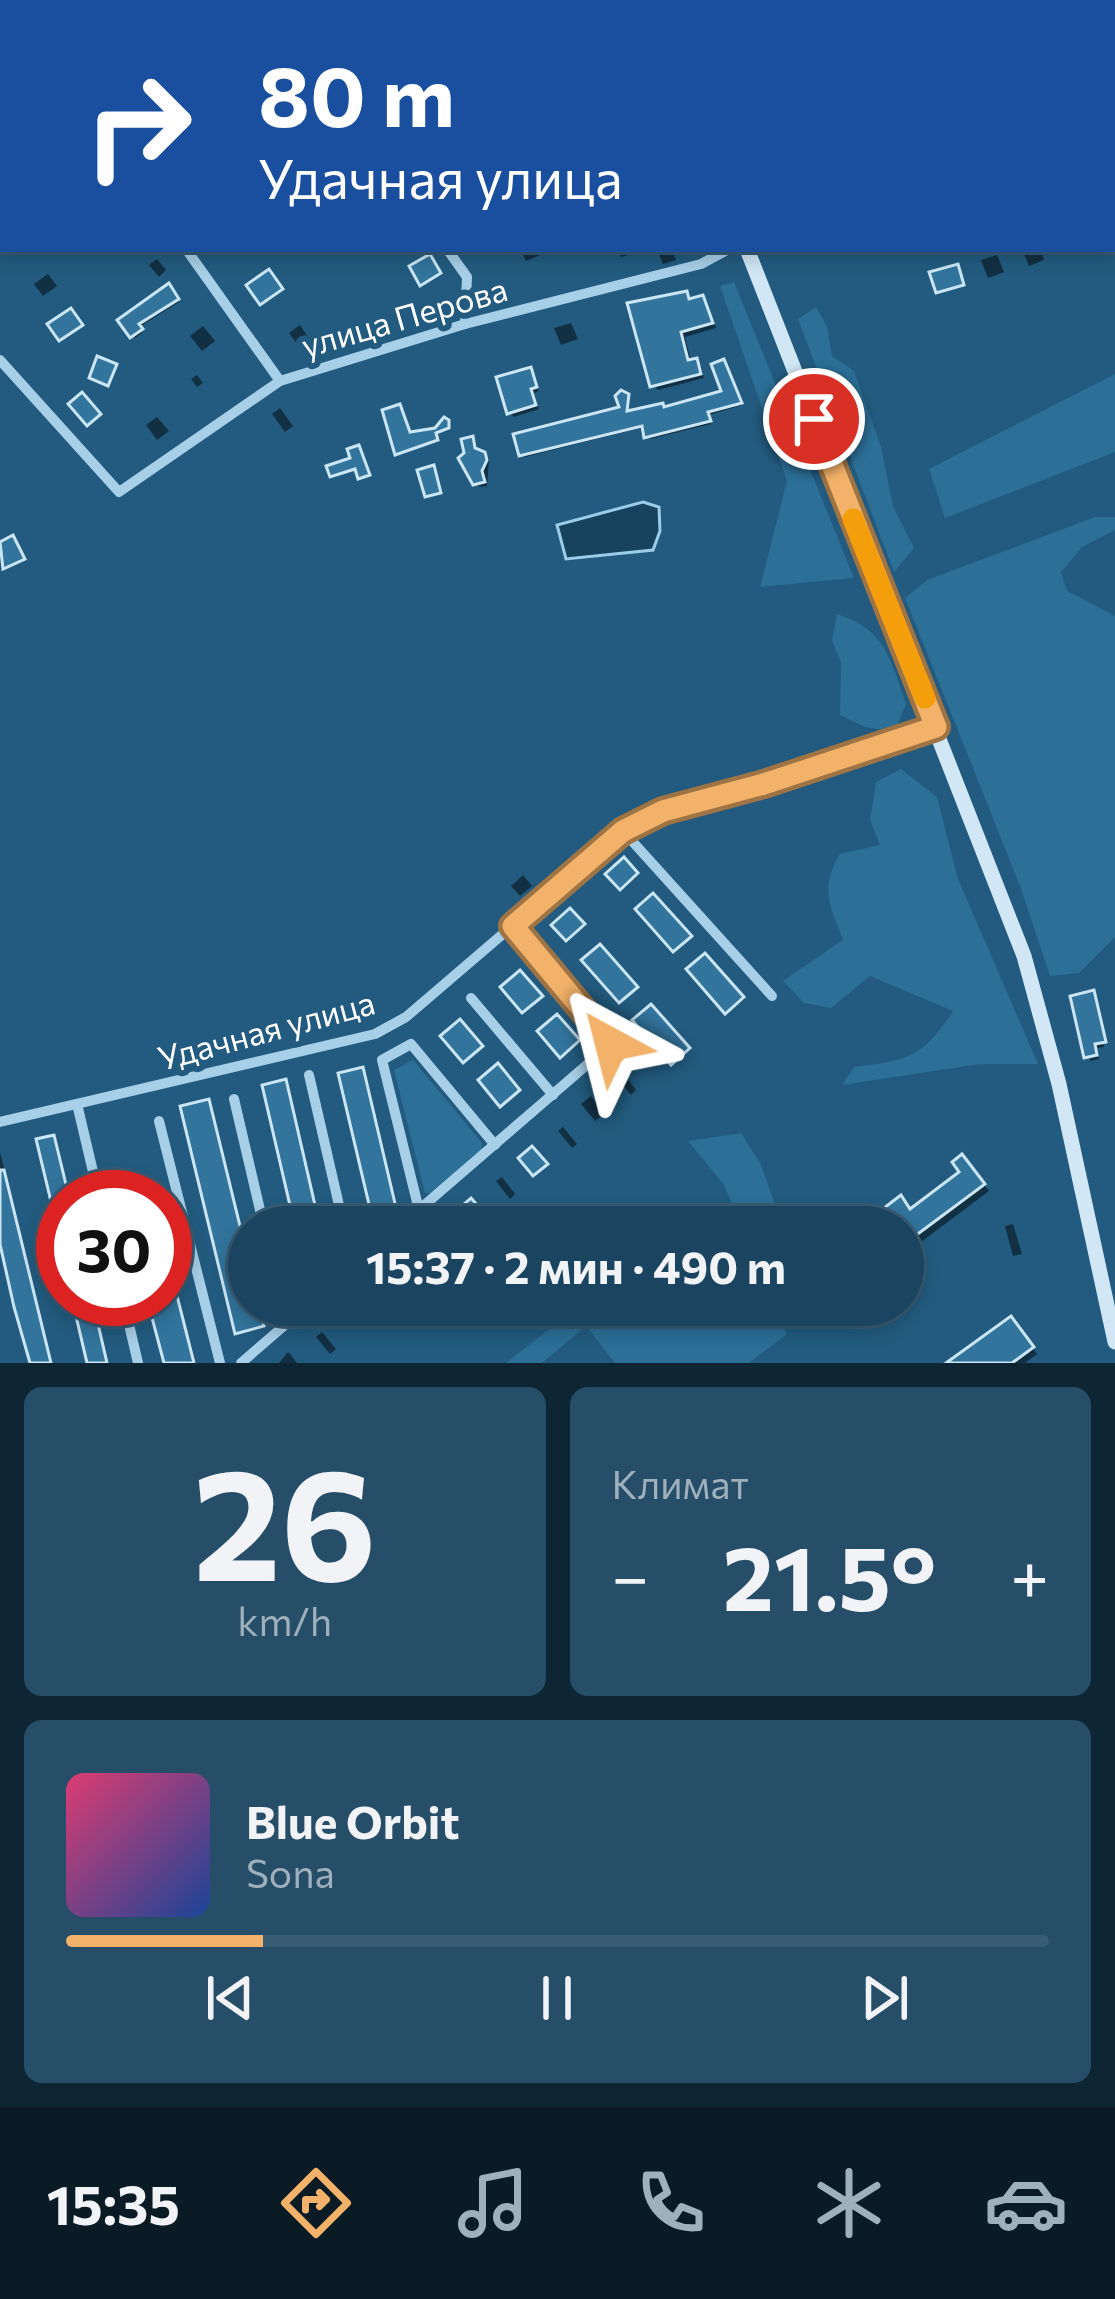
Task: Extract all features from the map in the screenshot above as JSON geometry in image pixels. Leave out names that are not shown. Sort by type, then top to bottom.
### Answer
[{"type":"main road","points":[[749,252],[1031,980],[1113,1309],[1115,1342]]},
{"type":"street","points":[[188,252],[280,381]]},
{"type":"street","points":[[449,252],[467,277],[465,324]]},
{"type":"street","name":"улица Перова","points":[[0,360],[119,492],[280,381],[465,324],[701,264],[723,252]]},
{"type":"street","name":"Удачная улица","points":[[0,1122],[375,1034],[406,1017],[623,831],[663,811],[764,784],[936,727]]},
{"type":"street","points":[[623,831],[772,996]]},
{"type":"street","points":[[424,1206],[609,1048],[611,1041],[513,926]]},
{"type":"street","points":[[471,998],[553,1095]]},
{"type":"street","points":[[418,1206],[382,1060],[411,1044],[495,1145]]},
{"type":"street","points":[[308,1075],[339,1206]]},
{"type":"street","points":[[234,1100],[259,1206]]},
{"type":"street","points":[[77,1104],[93,1170]]},
{"type":"street","points":[[159,1121],[220,1363]]},
{"type":"street","points":[[129,1326],[138,1363]]},
{"type":"street","points":[[241,1363],[284,1326]]},
{"type":"shaded area","points":[[734,282],[854,578],[760,587],[787,481],[720,286]]},
{"type":"shaded area","points":[[816,307],[827,326],[832,356],[854,371],[881,447],[893,506],[914,548],[894,572],[798,319]]},
{"type":"shaded area","points":[[1115,374],[1115,452],[945,518],[929,469]]},
{"type":"shaded area","points":[[643,502],[659,507],[660,531],[653,550],[566,559],[557,525]]},
{"type":"shaded area","points":[[1095,517],[1115,517],[1115,530],[1082,547],[1061,572],[1067,591],[1115,616],[1115,937],[1079,973],[1050,976],[1020,886],[905,598],[927,580]]},
{"type":"shaded area","points":[[837,614],[866,628],[890,660],[906,704],[898,724],[889,731],[865,727],[840,715],[841,663],[832,640]]},
{"type":"shaded area","points":[[901,769],[937,797],[958,879],[1038,1064],[980,1064],[842,1085],[854,1067],[901,1059],[922,1048],[953,1011],[870,976],[831,1008],[804,1003],[783,981],[843,940],[829,897],[830,877],[840,854],[880,845],[870,820],[876,782]]},
{"type":"shaded area","points":[[413,1060],[482,1143],[481,1153],[431,1193],[425,1193],[394,1070]]},
{"type":"shaded area","points":[[741,1133],[761,1165],[776,1206],[733,1206],[724,1185],[688,1141]]},
{"type":"shaded area","points":[[553,1326],[586,1326],[542,1363],[506,1363]]},
{"type":"shaded area","points":[[586,1326],[783,1326],[787,1334],[749,1363],[615,1363]]},
{"type":"building","points":[[430,254],[441,273],[420,286],[409,266]]},
{"type":"building","points":[[958,264],[964,285],[936,293],[929,272]]},
{"type":"building","points":[[269,269],[283,289],[260,305],[246,285]]},
{"type":"building","points":[[169,283],[179,299],[139,324],[143,329],[130,338],[117,320]]},
{"type":"building","points":[[687,291],[689,299],[703,295],[713,323],[681,332],[688,360],[697,358],[701,374],[650,387],[627,303]]},
{"type":"building","points":[[71,308],[83,325],[59,341],[47,324]]},
{"type":"building","points":[[97,356],[117,364],[108,386],[89,378]]},
{"type":"building","points":[[724,359],[742,403],[708,412],[711,421],[644,438],[642,426],[519,456],[513,434],[619,407],[615,396],[621,390],[629,394],[627,411],[663,403],[664,407],[721,391],[711,364]]},
{"type":"building","points":[[531,367],[536,405],[507,414],[496,377]]},
{"type":"building","points":[[82,392],[101,414],[87,426],[68,404]]},
{"type":"building","points":[[400,404],[410,432],[435,428],[444,417],[449,428],[436,433],[438,440],[395,455],[382,410]]},
{"type":"building","points":[[473,436],[475,448],[485,452],[487,460],[482,471],[485,482],[473,485],[458,458],[464,453],[461,439]]},
{"type":"building","points":[[359,445],[370,475],[358,479],[355,469],[330,477],[326,466],[350,458],[347,449]]},
{"type":"building","points":[[434,465],[441,493],[425,497],[417,470]]},
{"type":"building","points":[[13,535],[25,559],[3,569],[0,542]]},
{"type":"building","points":[[624,857],[638,873],[620,890],[605,874]]},
{"type":"building","points":[[653,893],[692,936],[673,952],[635,909]]},
{"type":"building","points":[[570,908],[585,924],[566,941],[551,925]]},
{"type":"building","points":[[600,944],[638,987],[619,1003],[581,960]]},
{"type":"building","points":[[705,953],[744,997],[725,1014],[686,969]]},
{"type":"building","points":[[520,970],[543,996],[522,1013],[500,987]]},
{"type":"building","points":[[1094,990],[1106,1042],[1095,1044],[1097,1055],[1084,1058],[1070,996]]},
{"type":"building","points":[[651,1004],[690,1048],[671,1065],[632,1020]]},
{"type":"building","points":[[557,1014],[580,1040],[560,1058],[537,1031]]},
{"type":"building","points":[[460,1019],[483,1046],[463,1063],[440,1036]]},
{"type":"building","points":[[498,1063],[520,1090],[500,1107],[478,1080]]},
{"type":"building","points":[[363,1067],[396,1206],[369,1206],[338,1073]]},
{"type":"building","points":[[286,1079],[315,1206],[290,1206],[262,1085]]},
{"type":"building","points":[[209,1099],[235,1206],[228,1206],[228,1305],[180,1106]]},
{"type":"building","points":[[54,1135],[62,1170],[43,1170],[36,1139]]},
{"type":"building","points":[[532,1146],[548,1164],[533,1176],[518,1158]]},
{"type":"building","points":[[962,1154],[985,1184],[924,1229],[924,1206],[914,1206],[959,1172],[952,1162]]},
{"type":"building","points":[[0,1170],[4,1170],[36,1301],[36,1326],[42,1326],[51,1363],[30,1363],[0,1244]]},
{"type":"building","points":[[901,1195],[908,1206],[887,1206]]},
{"type":"building","points":[[1011,1316],[1034,1347],[1012,1363],[946,1363]]},
{"type":"building","points":[[78,1326],[98,1326],[107,1363],[87,1363]]},
{"type":"building","points":[[154,1326],[185,1326],[194,1363],[164,1363]]},
{"type":"building","points":[[233,1326],[264,1326],[235,1334]]},
{"type":"slow traffic","points":[[853,519],[925,698]]},
{"type":"route","points":[[611,1044],[513,926],[623,831],[663,811],[764,784],[936,727],[814,419]]}]
